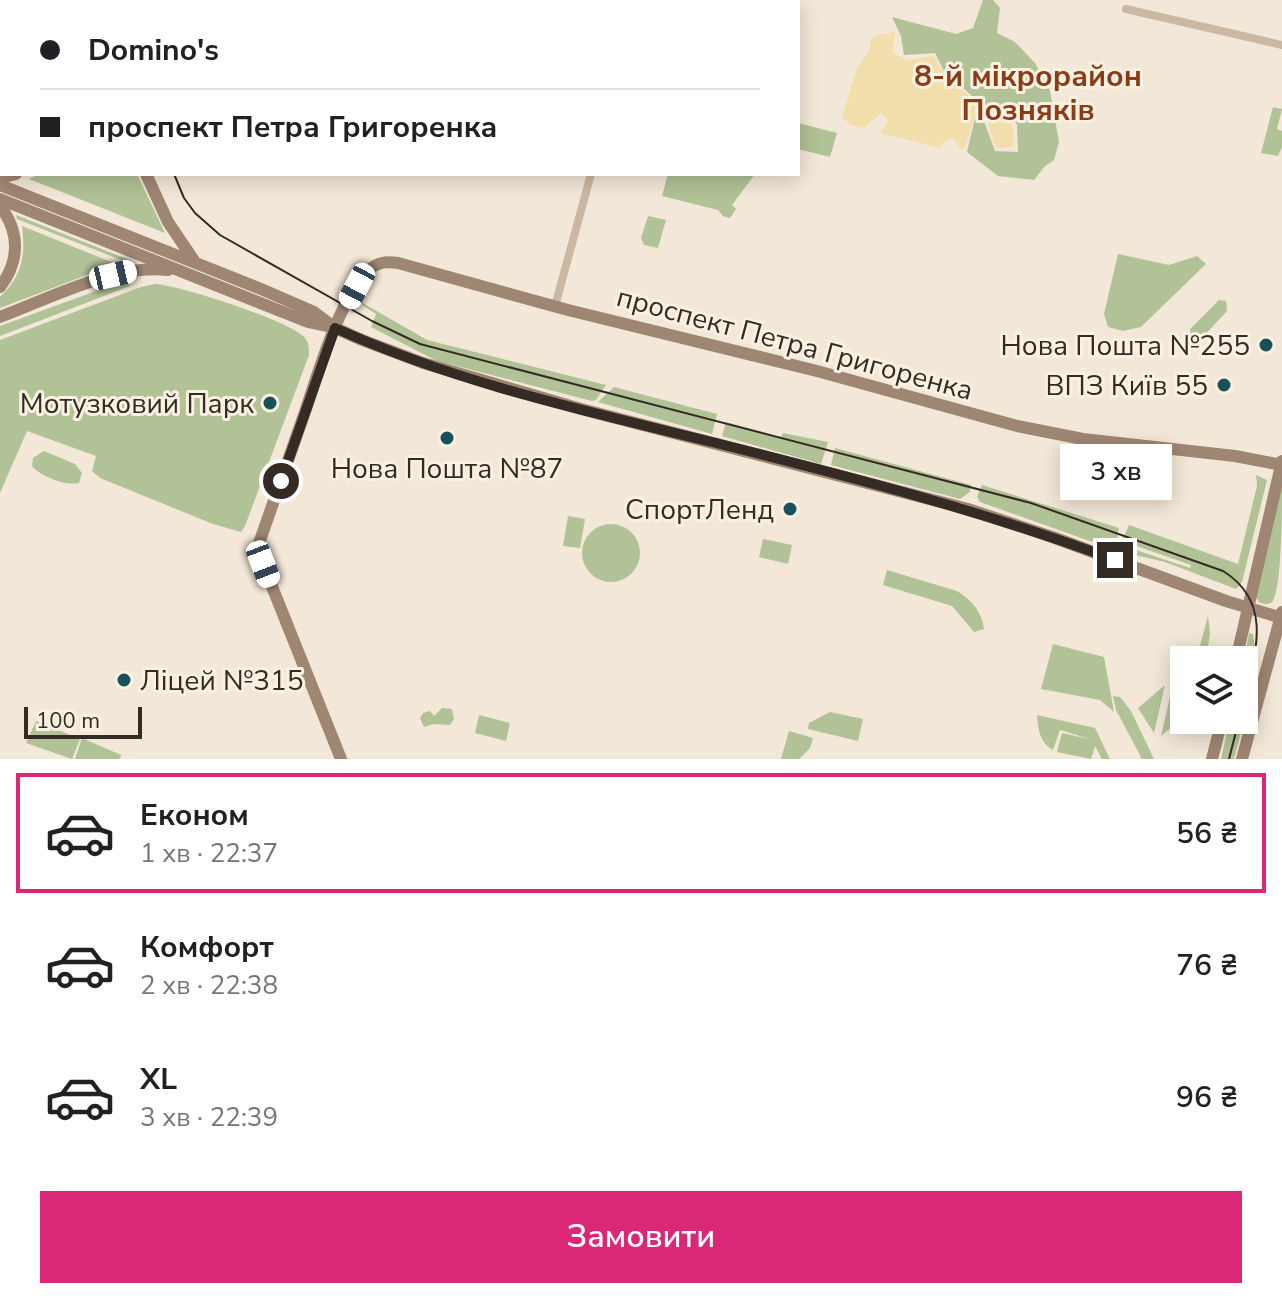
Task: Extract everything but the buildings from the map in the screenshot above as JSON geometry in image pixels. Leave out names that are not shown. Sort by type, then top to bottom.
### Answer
[{"type":"main road","points":[[147,176],[168,222],[195,262]]},
{"type":"main road","points":[[0,185],[314,312],[335,328]]},
{"type":"main road","points":[[0,199],[308,322],[335,328],[423,363],[568,406],[968,509],[1249,608],[1281,615],[1242,759]]},
{"type":"main road","points":[[0,206],[11,222],[16,253],[14,265],[0,287]]},
{"type":"main road","name":"проспект Петра Григоренка","points":[[341,759],[257,549],[335,328],[367,272],[387,261],[817,371],[1017,426],[1083,439],[1282,464]]},
{"type":"main road","points":[[0,317],[113,275],[142,269],[183,272]]},
{"type":"main road","points":[[1240,646],[1282,464]]},
{"type":"main road","points":[[1212,759],[1218,734]]},
{"type":"street","points":[[1126,9],[1282,45]]},
{"type":"street","points":[[555,306],[590,176]]},
{"type":"green space","points":[[983,0],[993,0],[1000,8],[997,33],[1015,42],[1035,63],[1050,91],[1059,142],[1054,160],[1034,180],[998,176],[967,152],[978,105],[995,151],[1018,152],[1017,124],[1002,110],[980,103],[944,71],[935,53],[904,55],[901,36],[892,17],[956,34],[973,28]]},
{"type":"green space","points":[[1273,107],[1282,109],[1277,129],[1282,131],[1282,147],[1278,156],[1261,153]]},
{"type":"green space","points":[[800,124],[837,133],[830,157],[800,150]]},
{"type":"green space","points":[[35,176],[138,176],[165,233],[29,179]]},
{"type":"green space","points":[[667,176],[754,176],[732,205],[736,209],[730,218],[718,210],[662,196]]},
{"type":"green space","points":[[16,215],[132,261],[126,262],[17,219]]},
{"type":"green space","points":[[648,216],[666,220],[658,248],[644,245],[641,238]]},
{"type":"green space","points":[[22,226],[116,264],[0,308],[0,297],[21,265]]},
{"type":"green space","points":[[1118,254],[1169,265],[1197,256],[1206,264],[1141,327],[1123,331],[1108,327],[1104,314]]},
{"type":"green space","points":[[129,279],[130,286],[0,336],[0,326]]},
{"type":"green space","points":[[155,284],[186,290],[256,313],[294,330],[308,343],[309,355],[241,532],[213,524],[100,478],[92,471],[96,456],[27,431],[0,493],[0,340]]},
{"type":"green space","points":[[1219,300],[1226,301],[1227,311],[1201,339],[1191,339],[1190,329]]},
{"type":"green space","points":[[361,302],[427,340],[606,385],[592,401],[437,361],[371,327],[376,314]]},
{"type":"green space","points":[[614,387],[717,414],[712,434],[598,402]]},
{"type":"green space","points":[[726,422],[781,437],[783,433],[828,442],[821,464],[722,436]]},
{"type":"green space","points":[[835,448],[971,485],[970,492],[960,499],[831,465]]},
{"type":"green space","points":[[44,451],[75,464],[82,473],[79,483],[61,482],[36,470],[32,466],[33,458]]},
{"type":"green space","points":[[1256,475],[1267,480],[1242,582],[1236,589],[1165,562],[1122,552],[1133,549],[1190,568],[1191,565],[1122,541],[1129,525],[1238,564],[1257,486]]},
{"type":"green space","points":[[982,485],[1119,528],[1115,550],[980,502],[977,497]]},
{"type":"green space","points":[[1282,487],[1278,582],[1272,602],[1263,604],[1255,596]]},
{"type":"green space","points":[[568,516],[585,519],[580,548],[563,546]]},
{"type":"green space","points":[[611,524],[632,532],[640,553],[632,574],[611,582],[590,574],[582,553],[590,532]]},
{"type":"green space","points":[[763,539],[792,545],[788,564],[759,557]]},
{"type":"green space","points":[[887,570],[957,591],[975,607],[984,629],[974,632],[952,606],[883,585]]},
{"type":"green space","points":[[1208,616],[1208,646],[1200,646]]},
{"type":"green space","points":[[1249,633],[1253,634],[1255,646],[1247,646]]},
{"type":"green space","points":[[1053,644],[1104,657],[1114,712],[1100,700],[1041,689]]},
{"type":"green space","points":[[1165,685],[1154,733],[1138,708]]},
{"type":"green space","points":[[1113,696],[1120,697],[1131,711],[1154,759],[1142,759],[1116,710]]},
{"type":"green space","points":[[1170,697],[1170,729],[1161,736]]},
{"type":"green space","points":[[442,708],[452,709],[454,719],[450,725],[424,727],[420,718],[423,713],[430,711],[434,716]]},
{"type":"green space","points":[[830,712],[863,719],[858,741],[808,729],[809,723]]},
{"type":"green space","points":[[479,715],[510,723],[506,741],[475,733]]},
{"type":"green space","points":[[1037,715],[1095,728],[1110,759],[1102,759],[1095,746],[1091,759],[1057,752],[1062,733],[1093,740],[1060,730],[1053,750],[1042,740]]},
{"type":"green space","points":[[36,721],[80,739],[72,759],[26,743]]},
{"type":"green space","points":[[789,731],[813,738],[810,748],[799,759],[781,759]]},
{"type":"green space","points":[[1227,734],[1241,734],[1234,759],[1221,759]]},
{"type":"green space","points":[[82,738],[121,755],[120,759],[75,759]]},
{"type":"sand","points":[[895,32],[893,53],[908,60],[933,56],[957,86],[1010,120],[1014,134],[1013,147],[996,148],[983,108],[978,104],[962,150],[952,138],[944,142],[941,148],[880,133],[888,121],[881,113],[864,128],[851,125],[842,117],[858,66],[869,52],[871,39],[876,35]]},
{"type":"tram line","points":[[175,176],[184,198],[195,213],[220,235],[372,321],[420,344],[1031,503],[1223,571],[1239,583],[1249,597],[1255,613],[1256,646]]},
{"type":"tram line","points":[[1229,759],[1235,734]]},
{"type":"place","name":"Нова Пошта №255","points":[[1266,345]]},
{"type":"place","name":"ВПЗ Київ 55","points":[[1224,385]]},
{"type":"place","name":"Мотузковий Парк","points":[[270,403]]},
{"type":"place","name":"Нова Пошта №87","points":[[447,438]]},
{"type":"place","name":"СпортЛенд","points":[[790,509]]},
{"type":"place","name":"Ліцей №315","points":[[124,680]]},
{"type":"district","name":"8-й мікрорайон Позняків","points":[[1028,93]]},
{"type":"route","points":[[281,481],[335,328],[435,367],[592,412],[968,509],[1115,560]]}]
